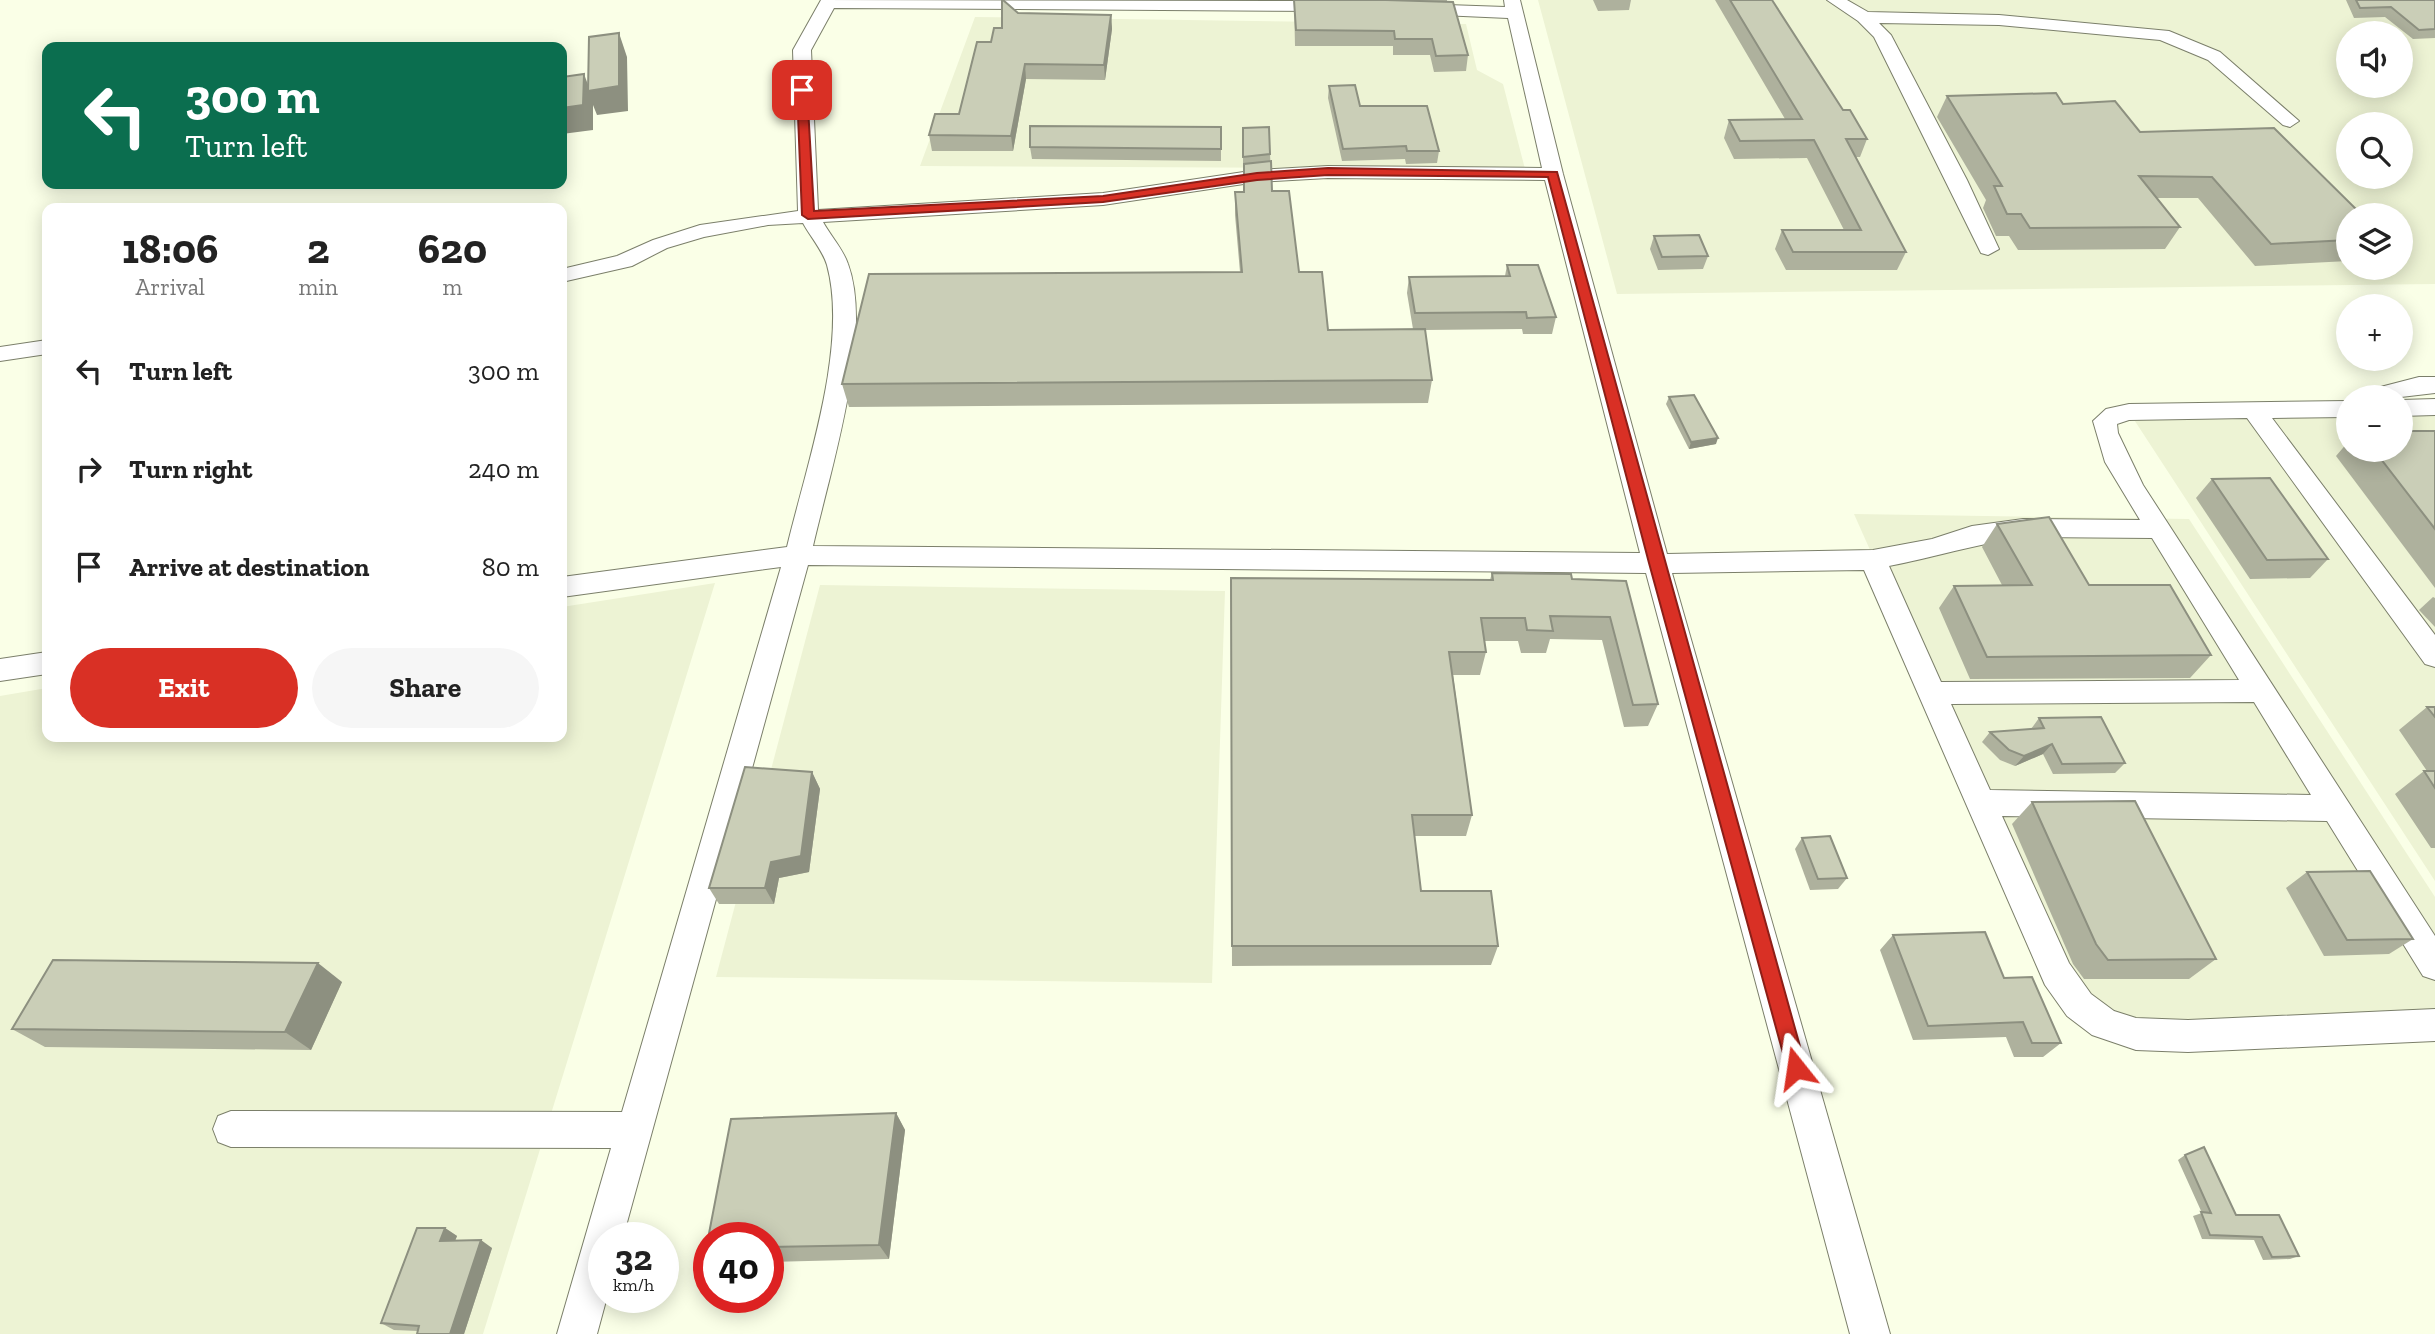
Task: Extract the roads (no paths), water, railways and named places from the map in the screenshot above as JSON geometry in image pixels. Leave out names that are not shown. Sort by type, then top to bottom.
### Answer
[{"type":"street","points":[[1835,0],[1864,18],[1882,35],[1988,249]]},
{"type":"street","points":[[609,1222],[798,555],[841,368],[844,301],[837,263],[808,215],[802,50],[828,2],[1344,6]]},
{"type":"street","points":[[1398,8],[1514,7],[1553,174],[1656,563],[1870,1334]]},
{"type":"street","points":[[1864,18],[1999,20],[2163,35],[2214,56],[2290,121]]},
{"type":"street","points":[[567,274],[624,261],[660,244],[700,231],[808,215],[1103,199],[1257,176],[1328,172],[1553,174]]},
{"type":"street","points":[[0,354],[42,348]]},
{"type":"street","points":[[2413,387],[2435,385]]},
{"type":"street","points":[[2413,408],[2435,407]]},
{"type":"street","points":[[2336,409],[2129,412],[2114,415],[2105,421],[2105,429],[2115,456],[2159,529],[2259,691],[2435,965]]},
{"type":"street","points":[[2255,412],[2435,656]]},
{"type":"street","points":[[567,586],[798,555],[1656,563],[1873,560],[1934,548],[1972,535],[2023,528],[2159,529]]},
{"type":"street","points":[[1873,560],[2057,974],[2079,1005],[2104,1024],[2136,1034],[2188,1037],[2435,1025]]},
{"type":"street","points":[[0,670],[42,664]]},
{"type":"street","points":[[1932,693],[2259,691]]},
{"type":"street","points":[[1980,803],[2334,808]]},
{"type":"street","points":[[231,1129],[635,1130]]},
{"type":"street","points":[[577,1334],[588,1295]]}]
